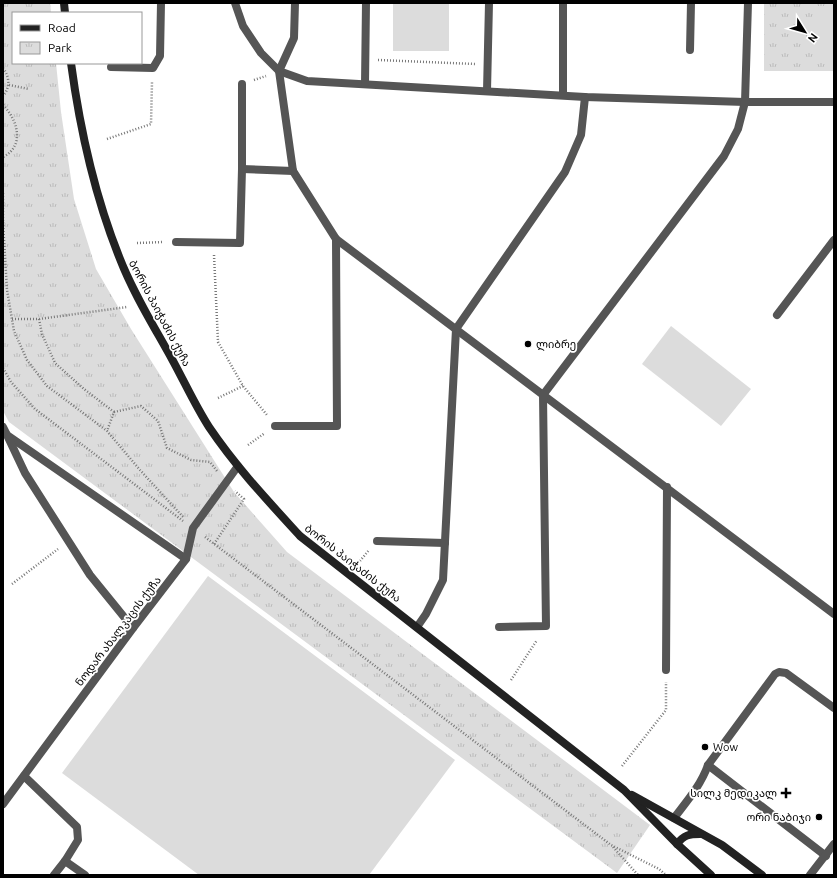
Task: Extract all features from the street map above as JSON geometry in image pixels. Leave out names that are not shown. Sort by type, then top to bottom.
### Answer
[{"type":"street","points":[[111,67],[153,68],[160,56],[161,3]]},
{"type":"street","points":[[235,3],[243,26],[261,53],[278,71],[307,81],[585,97],[745,102],[834,102]]},
{"type":"street","points":[[295,3],[294,38],[278,71],[293,171],[336,239],[834,614]]},
{"type":"street","points":[[365,84],[366,3]]},
{"type":"street","points":[[487,91],[489,3]]},
{"type":"street","points":[[563,3],[563,96]]},
{"type":"street","points":[[690,50],[691,3]]},
{"type":"street","points":[[499,627],[546,626],[543,395],[724,156],[738,129],[745,102],[748,3]]},
{"type":"street","name":"ბორის პაიჭაძის ქუჩა","points":[[71,64],[77,105],[98,198],[120,260],[142,305],[209,426],[238,466],[300,536],[624,790],[677,844],[711,875]]},
{"type":"street","points":[[176,242],[240,243],[242,84]]},
{"type":"street","points":[[417,627],[426,614],[443,580],[456,329],[565,172],[581,135],[585,97]]},
{"type":"street","points":[[242,169],[293,171]]},
{"type":"street","points":[[275,426],[337,426],[336,239]]},
{"type":"street","points":[[777,315],[834,240]]},
{"type":"street","points":[[3,428],[25,473],[90,575],[133,628]]},
{"type":"street","points":[[7,435],[186,559]]},
{"type":"street","name":"ნოდარ ახალკაცის ქუჩა","points":[[3,804],[186,559],[193,528],[238,466]]},
{"type":"street","points":[[666,488],[666,670]]},
{"type":"street","points":[[377,541],[445,543]]},
{"type":"street","points":[[674,818],[703,778],[708,765],[775,674],[779,672],[786,673],[834,708]]},
{"type":"street","points":[[708,765],[826,856]]},
{"type":"street","points":[[24,776],[77,827],[78,840],[54,875]]},
{"type":"street","name":"ბორის პაიჭაძის ქუჩა","points":[[624,790],[722,845],[762,875]]},
{"type":"street","points":[[677,844],[689,834],[703,834]]},
{"type":"street","points":[[810,875],[834,844]]},
{"type":"street","points":[[65,860],[85,875]]},
{"type":"path","points":[[366,60],[488,64]]},
{"type":"path","points":[[3,68],[9,85],[3,96]]},
{"type":"path","points":[[107,139],[151,124],[153,68]]},
{"type":"path","points":[[242,84],[278,71]]},
{"type":"path","points":[[9,85],[29,89]]},
{"type":"path","points":[[3,105],[10,112],[18,130],[16,143],[13,149],[3,157]]},
{"type":"path","points":[[3,193],[7,290],[14,331],[27,360],[47,386],[107,431],[193,528]]},
{"type":"path","points":[[137,243],[176,242]]},
{"type":"path","points":[[213,243],[218,342],[243,386],[275,426],[248,445]]},
{"type":"path","points":[[12,319],[39,319],[142,305]]},
{"type":"path","points":[[39,319],[42,334],[55,363],[84,389],[114,412]]},
{"type":"path","points":[[3,368],[11,382],[35,409],[611,845],[659,869],[666,875]]},
{"type":"path","points":[[218,398],[243,386]]},
{"type":"path","points":[[114,412],[141,406],[158,421],[167,448],[191,460],[210,462],[225,482],[244,499],[214,544]]},
{"type":"path","points":[[107,431],[114,412]]},
{"type":"path","points":[[12,584],[68,541]]},
{"type":"path","points":[[511,680],[546,626]]},
{"type":"path","points":[[622,766],[666,710],[666,670]]},
{"type":"path","points":[[611,845],[638,875]]},
{"type":"green space","points":[[3,3],[50,3],[51,12],[12,12],[12,64],[56,64],[61,112],[74,199],[96,269],[131,329],[234,492],[287,552],[650,825],[617,873],[9,422],[3,411]]},
{"type":"green space","points":[[393,3],[449,3],[449,51],[393,51]]},
{"type":"green space","points":[[764,3],[834,3],[834,71],[764,71]]},
{"type":"green space","points":[[817,6],[834,6],[834,63],[817,63]]},
{"type":"green space","points":[[671,326],[751,389],[721,426],[642,364]]},
{"type":"green space","points":[[208,576],[455,760],[369,875],[199,875],[62,773]]},
{"type":"place","name":"ლიბრე","points":[[528,344]]},
{"type":"place","name":"Wow","points":[[705,747]]},
{"type":"place","name":"სილკ მედიკალ","points":[[786,793]]},
{"type":"place","name":"ორი ნაბიჯი","points":[[819,817]]}]
